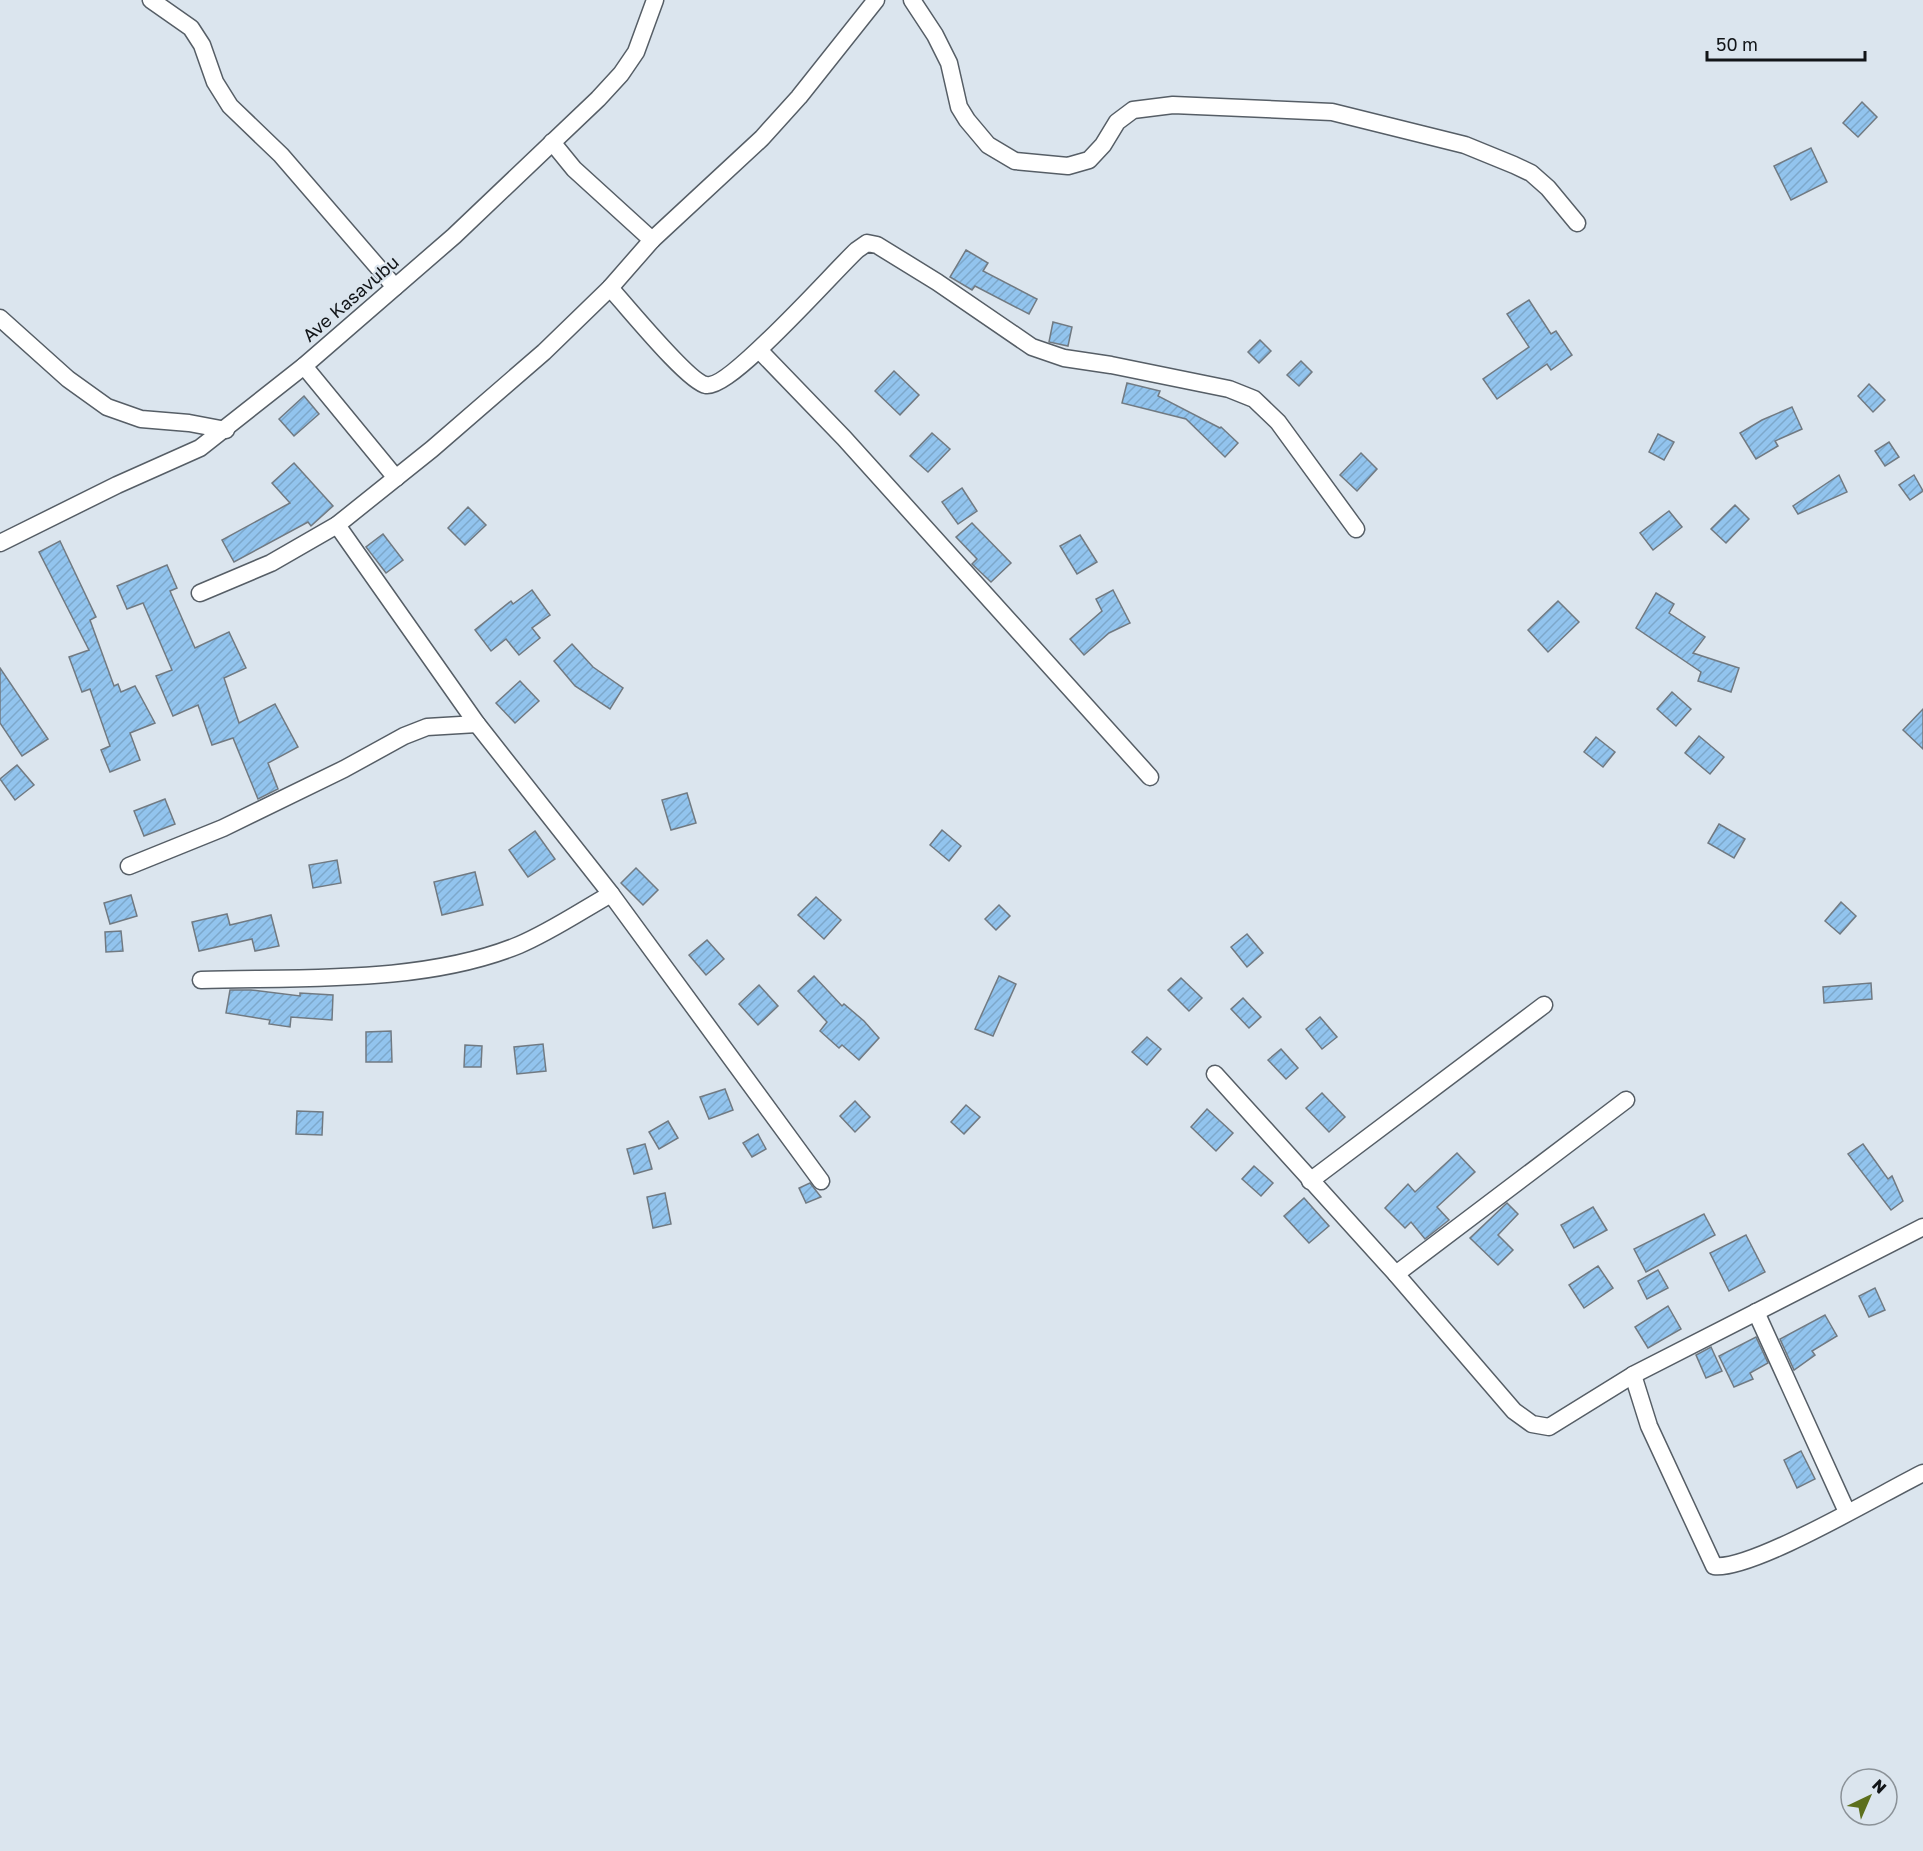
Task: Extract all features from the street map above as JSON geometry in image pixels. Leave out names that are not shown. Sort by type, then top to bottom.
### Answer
[{"type":"street","points":[[151,0],[191,28],[202,45],[215,82],[230,106],[281,155],[395,287]]},
{"type":"street","name":"Ave Kasavubu","points":[[0,543],[117,485],[200,448],[226,430],[304,366],[454,236],[621,74],[636,51],[656,0]]},
{"type":"street","points":[[200,593],[271,563],[337,525],[544,352],[610,288],[652,240],[762,138],[799,97],[876,0]]},
{"type":"street","points":[[912,0],[935,35],[949,63],[959,107],[967,120],[988,145],[1015,161],[1068,166],[1089,160],[1103,145],[1117,122],[1133,110],[1173,105],[1332,112],[1465,145],[1514,165],[1531,173],[1548,188],[1577,223]]},
{"type":"street","points":[[552,142],[574,169],[652,240]]},
{"type":"street","points":[[610,288],[687,373],[704,385],[715,385],[728,378],[759,350],[857,250],[867,243],[877,245],[929,276],[1032,347],[1064,358],[1229,389],[1254,399],[1278,422],[1356,529]]},
{"type":"street","points":[[0,318],[75,384],[107,407],[141,419],[189,423],[226,430]]},
{"type":"street","points":[[759,350],[844,438],[1150,777]]},
{"type":"street","points":[[304,366],[396,478]]},
{"type":"street","points":[[337,525],[477,724],[611,894],[821,1181]]},
{"type":"street","points":[[129,866],[233,823],[344,769],[404,736],[428,727],[477,724]]},
{"type":"street","points":[[201,980],[381,974],[483,957],[520,945],[611,894]]},
{"type":"street","points":[[1310,1181],[1544,1005]]},
{"type":"street","points":[[1215,1074],[1396,1274],[1514,1411],[1532,1424],[1549,1426],[1634,1375],[1923,1227]]},
{"type":"street","points":[[1396,1274],[1626,1100]]},
{"type":"street","points":[[1756,1312],[1847,1512]]},
{"type":"street","points":[[1634,1375],[1649,1426],[1714,1566],[1736,1562],[1804,1536],[1923,1473]]},
{"type":"building","points":[[1862,102],[1877,117],[1858,137],[1843,123]]},
{"type":"building","points":[[1811,148],[1827,182],[1791,200],[1774,166]]},
{"type":"building","points":[[966,250],[988,263],[983,271],[1037,299],[1029,314],[975,286],[972,290],[950,277]]},
{"type":"building","points":[[1529,300],[1551,334],[1556,331],[1572,355],[1551,370],[1547,364],[1497,399],[1483,379],[1529,347],[1507,314]]},
{"type":"building","points":[[1053,322],[1072,327],[1068,346],[1049,342]]},
{"type":"building","points":[[1260,340],[1271,351],[1259,363],[1248,352]]},
{"type":"building","points":[[1301,361],[1312,372],[1299,386],[1287,375]]},
{"type":"building","points":[[894,371],[919,395],[900,415],[875,391]]},
{"type":"building","points":[[1127,383],[1160,391],[1158,396],[1221,427],[1238,443],[1225,457],[1186,419],[1122,403]]},
{"type":"building","points":[[1869,384],[1885,400],[1873,412],[1858,396]]},
{"type":"building","points":[[304,396],[319,414],[294,436],[279,419]]},
{"type":"building","points":[[1792,407],[1802,429],[1775,441],[1778,446],[1756,459],[1740,433]]},
{"type":"building","points":[[932,433],[950,449],[928,472],[910,456]]},
{"type":"building","points":[[1658,434],[1674,442],[1664,460],[1649,452]]},
{"type":"building","points":[[1889,442],[1899,457],[1885,466],[1875,451]]},
{"type":"building","points":[[1361,453],[1377,469],[1357,491],[1340,475]]},
{"type":"building","points":[[294,463],[333,506],[311,526],[308,522],[234,562],[222,540],[290,503],[272,483]]},
{"type":"building","points":[[1839,475],[1847,492],[1798,514],[1793,506]]},
{"type":"building","points":[[1914,475],[1923,491],[1910,500],[1899,485]]},
{"type":"building","points":[[962,488],[977,511],[958,524],[942,502]]},
{"type":"building","points":[[1735,505],[1749,519],[1726,543],[1711,529]]},
{"type":"building","points":[[468,507],[486,525],[465,545],[448,528]]},
{"type":"building","points":[[1669,511],[1682,527],[1653,550],[1640,533]]},
{"type":"building","points":[[972,523],[1011,563],[991,582],[972,564],[977,559],[956,537]]},
{"type":"building","points":[[383,534],[403,560],[386,573],[366,547]]},
{"type":"building","points":[[1080,535],[1097,562],[1077,574],[1060,546]]},
{"type":"building","points":[[60,541],[96,617],[90,620],[114,686],[118,684],[121,692],[135,686],[155,723],[130,733],[140,760],[110,772],[101,750],[110,746],[90,689],[82,692],[69,657],[89,650],[39,552]]},
{"type":"building","points":[[167,565],[177,588],[170,591],[195,648],[229,632],[246,668],[224,678],[239,723],[275,704],[298,747],[268,763],[278,789],[258,799],[233,738],[212,745],[198,705],[173,716],[156,676],[172,670],[143,603],[127,609],[117,586]]},
{"type":"building","points":[[532,590],[550,615],[532,628],[540,638],[519,655],[506,639],[491,651],[475,630],[511,601],[513,604]]},
{"type":"building","points":[[1113,590],[1130,623],[1109,633],[1084,655],[1070,639],[1102,611],[1096,599]]},
{"type":"building","points":[[1656,593],[1674,604],[1669,613],[1705,637],[1693,653],[1739,668],[1731,692],[1698,681],[1701,672],[1636,628]]},
{"type":"building","points":[[1558,601],[1579,622],[1548,652],[1528,630]]},
{"type":"building","points":[[572,644],[593,667],[623,688],[610,709],[575,686],[554,661]]},
{"type":"building","points":[[0,668],[48,739],[22,756],[0,723]]},
{"type":"building","points":[[520,681],[539,701],[515,723],[496,703]]},
{"type":"building","points":[[1672,692],[1691,709],[1676,726],[1657,709]]},
{"type":"building","points":[[1923,709],[1923,749],[1903,730]]},
{"type":"building","points":[[1699,736],[1724,757],[1710,774],[1685,753]]},
{"type":"building","points":[[1596,737],[1615,752],[1603,767],[1584,752]]},
{"type":"building","points":[[17,765],[34,785],[15,800],[0,779]]},
{"type":"building","points":[[687,793],[696,823],[671,830],[662,800]]},
{"type":"building","points":[[165,799],[175,824],[144,836],[134,811]]},
{"type":"building","points":[[1719,824],[1745,839],[1734,858],[1708,843]]},
{"type":"building","points":[[942,830],[961,846],[949,861],[930,845]]},
{"type":"building","points":[[535,831],[555,859],[528,877],[509,850]]},
{"type":"building","points":[[337,860],[341,883],[313,888],[309,865]]},
{"type":"building","points":[[636,868],[658,890],[643,905],[621,883]]},
{"type":"building","points":[[475,872],[483,905],[442,915],[434,882]]},
{"type":"building","points":[[131,895],[137,916],[110,924],[104,903]]},
{"type":"building","points":[[816,897],[841,920],[824,939],[798,915]]},
{"type":"building","points":[[1841,902],[1856,916],[1840,934],[1825,921]]},
{"type":"building","points":[[999,905],[1010,916],[996,930],[985,919]]},
{"type":"building","points":[[227,914],[230,925],[271,915],[279,946],[255,951],[252,939],[199,951],[192,922]]},
{"type":"building","points":[[121,931],[123,951],[106,952],[105,932]]},
{"type":"building","points":[[1247,934],[1263,953],[1247,967],[1231,947]]},
{"type":"building","points":[[707,940],[724,959],[706,975],[689,955]]},
{"type":"building","points":[[814,976],[842,1006],[844,1004],[864,1021],[879,1038],[859,1060],[842,1045],[839,1048],[820,1031],[827,1022],[798,991]]},
{"type":"building","points":[[999,976],[1016,984],[993,1036],[975,1029]]},
{"type":"building","points":[[1181,978],[1202,998],[1189,1011],[1168,990]]},
{"type":"building","points":[[1871,983],[1872,999],[1824,1003],[1823,987]]},
{"type":"building","points":[[759,985],[778,1006],[758,1025],[739,1004]]},
{"type":"building","points":[[230,990],[300,996],[300,993],[333,995],[332,1020],[291,1017],[290,1027],[269,1024],[270,1020],[226,1013]]},
{"type":"building","points":[[1243,998],[1261,1017],[1249,1028],[1231,1009]]},
{"type":"building","points":[[1320,1017],[1337,1037],[1322,1049],[1306,1029]]},
{"type":"building","points":[[391,1031],[392,1062],[366,1062],[366,1032]]},
{"type":"building","points":[[1147,1037],[1161,1049],[1147,1065],[1132,1052]]},
{"type":"building","points":[[543,1044],[546,1071],[517,1074],[514,1047]]},
{"type":"building","points":[[465,1045],[482,1046],[481,1067],[464,1067]]},
{"type":"building","points":[[1281,1049],[1298,1068],[1286,1079],[1268,1060]]},
{"type":"building","points":[[725,1089],[733,1110],[709,1119],[700,1097]]},
{"type":"building","points":[[1322,1093],[1345,1117],[1329,1132],[1306,1108]]},
{"type":"building","points":[[855,1101],[870,1117],[855,1132],[840,1116]]},
{"type":"building","points":[[966,1105],[980,1117],[964,1134],[951,1122]]},
{"type":"building","points":[[1207,1109],[1233,1133],[1216,1151],[1191,1127]]},
{"type":"building","points":[[297,1111],[323,1112],[322,1135],[296,1134]]},
{"type":"building","points":[[668,1121],[678,1138],[659,1149],[649,1132]]},
{"type":"building","points":[[758,1134],[766,1149],[752,1157],[743,1143]]},
{"type":"building","points":[[645,1144],[652,1169],[634,1174],[627,1149]]},
{"type":"building","points":[[1863,1144],[1888,1179],[1892,1176],[1903,1201],[1891,1210],[1848,1154]]},
{"type":"building","points":[[1457,1153],[1475,1172],[1437,1207],[1449,1220],[1425,1239],[1411,1222],[1405,1228],[1385,1208],[1408,1184],[1415,1192]]},
{"type":"building","points":[[1254,1166],[1273,1183],[1261,1196],[1242,1179]]},
{"type":"building","points":[[810,1183],[821,1197],[806,1203],[799,1188]]},
{"type":"building","points":[[665,1193],[671,1224],[653,1228],[647,1197]]},
{"type":"building","points":[[1304,1198],[1329,1226],[1309,1243],[1284,1216]]},
{"type":"building","points":[[1507,1203],[1518,1214],[1498,1235],[1513,1250],[1498,1265],[1470,1238]]},
{"type":"building","points":[[1593,1207],[1607,1230],[1574,1248],[1561,1225]]},
{"type":"building","points":[[1704,1214],[1715,1235],[1646,1272],[1634,1249]]},
{"type":"building","points":[[1746,1235],[1765,1272],[1729,1291],[1710,1253]]},
{"type":"building","points":[[1598,1266],[1613,1288],[1584,1308],[1569,1285]]},
{"type":"building","points":[[1658,1270],[1668,1288],[1647,1299],[1638,1281]]},
{"type":"building","points":[[1875,1288],[1885,1310],[1869,1317],[1859,1296]]},
{"type":"building","points":[[1668,1306],[1681,1329],[1648,1348],[1635,1327]]},
{"type":"building","points":[[1825,1315],[1837,1336],[1812,1351],[1815,1355],[1794,1370],[1780,1339]]},
{"type":"building","points":[[1756,1337],[1768,1363],[1750,1373],[1753,1379],[1734,1387],[1719,1356]]},
{"type":"building","points":[[1711,1347],[1722,1371],[1706,1378],[1696,1355]]},
{"type":"building","points":[[1801,1451],[1815,1479],[1797,1488],[1784,1460]]}]
